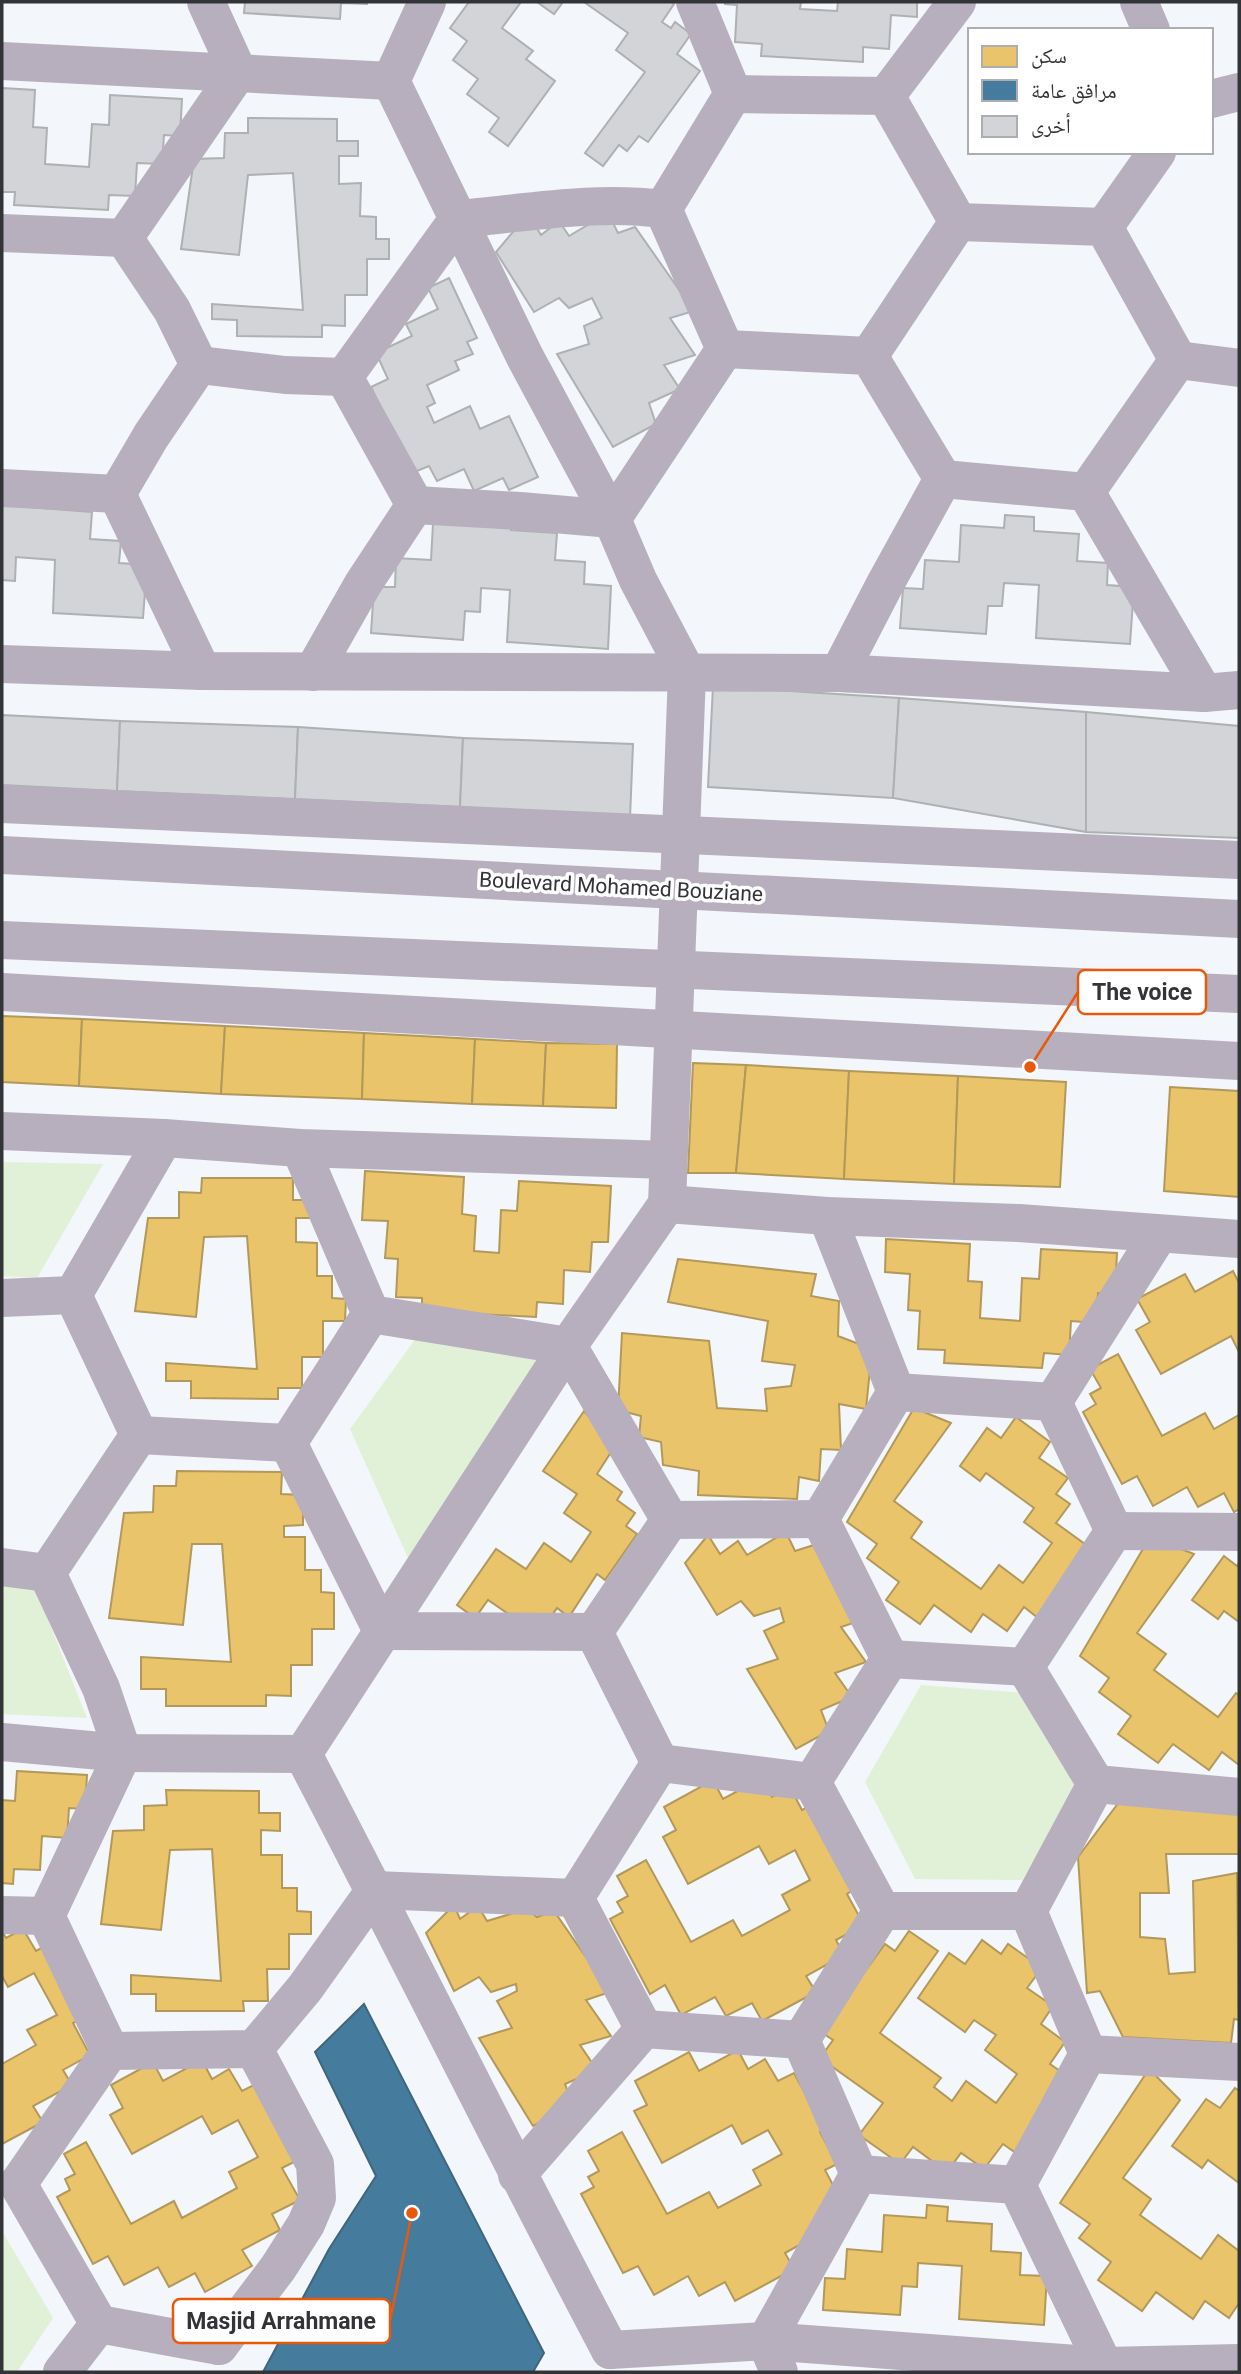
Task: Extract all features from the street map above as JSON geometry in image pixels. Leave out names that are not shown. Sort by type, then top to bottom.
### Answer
[{"type":"street","points":[[206,2],[237,72]]},
{"type":"street","points":[[391,81],[427,2]]},
{"type":"street","points":[[695,2],[733,94]]},
{"type":"street","points":[[886,96],[957,2]]},
{"type":"street","points":[[1139,2],[1150,28]]},
{"type":"street","points":[[2,61],[391,81]]},
{"type":"street","points":[[124,238],[237,72]]},
{"type":"street","points":[[303,1754],[568,1346],[667,1204],[687,673],[638,580],[611,519],[525,357],[391,81]]},
{"type":"street","points":[[1213,98],[1239,92]]},
{"type":"street","points":[[733,94],[886,96]]},
{"type":"street","points":[[663,209],[733,94]]},
{"type":"street","points":[[886,96],[958,222]]},
{"type":"street","points":[[1104,227],[1156,154]]},
{"type":"street","points":[[344,377],[458,219],[603,205],[663,209]]},
{"type":"street","points":[[663,209],[725,349]]},
{"type":"street","points":[[958,222],[1104,227]]},
{"type":"street","points":[[869,356],[958,222]]},
{"type":"street","points":[[1104,227],[1178,360]]},
{"type":"street","points":[[2,233],[124,238]]},
{"type":"street","points":[[124,238],[172,310],[199,365]]},
{"type":"street","points":[[611,519],[725,349]]},
{"type":"street","points":[[725,349],[869,356]]},
{"type":"street","points":[[869,356],[943,479]]},
{"type":"street","points":[[1178,360],[1239,368]]},
{"type":"street","points":[[1086,492],[1178,360]]},
{"type":"street","points":[[199,365],[285,375],[344,377]]},
{"type":"street","points":[[117,494],[151,436],[199,365]]},
{"type":"street","points":[[344,377],[415,505]]},
{"type":"street","points":[[943,479],[1086,492]]},
{"type":"street","points":[[839,673],[943,479]]},
{"type":"street","points":[[2,488],[117,494]]},
{"type":"street","points":[[1086,492],[1222,691]]},
{"type":"street","points":[[117,494],[202,671]]},
{"type":"street","points":[[415,505],[611,519]]},
{"type":"street","points":[[313,672],[363,584],[415,505]]},
{"type":"street","points":[[2,664],[202,671],[839,673],[1222,691]]},
{"type":"street","points":[[2,804],[1239,860]]},
{"type":"street","name":"Boulevard Mohamed Bouziane","points":[[2,855],[1239,919]]},
{"type":"street","points":[[2,940],[1239,994]]},
{"type":"street","points":[[2,992],[1239,1061]]},
{"type":"street","points":[[2,1131],[164,1138],[300,1148],[668,1160]]},
{"type":"street","points":[[73,1296],[164,1138]]},
{"type":"street","points":[[300,1148],[371,1314]]},
{"type":"street","points":[[667,1204],[827,1216],[1019,1223],[1239,1239]]},
{"type":"street","points":[[827,1216],[896,1392]]},
{"type":"street","points":[[1053,1402],[1159,1234]]},
{"type":"street","points":[[2,1298],[73,1296]]},
{"type":"street","points":[[73,1296],[139,1435]]},
{"type":"street","points":[[371,1314],[568,1346]]},
{"type":"street","points":[[288,1443],[371,1314]]},
{"type":"street","points":[[568,1346],[670,1520]]},
{"type":"street","points":[[896,1392],[1053,1402]]},
{"type":"street","points":[[820,1519],[896,1392]]},
{"type":"street","points":[[1053,1402],[1114,1531]]},
{"type":"street","points":[[139,1435],[288,1443]]},
{"type":"street","points":[[47,1573],[139,1435]]},
{"type":"street","points":[[288,1443],[382,1630]]},
{"type":"street","points":[[670,1520],[820,1519]]},
{"type":"street","points":[[820,1519],[890,1659]]},
{"type":"street","points":[[594,1632],[670,1520]]},
{"type":"street","points":[[1114,1531],[1239,1532]]},
{"type":"street","points":[[1025,1667],[1114,1531]]},
{"type":"street","points":[[2,1567],[47,1573]]},
{"type":"street","points":[[46,1916],[124,1753],[91,1665],[47,1573]]},
{"type":"street","points":[[382,1630],[594,1632]]},
{"type":"street","points":[[594,1632],[660,1763]]},
{"type":"street","points":[[890,1659],[1025,1667]]},
{"type":"street","points":[[812,1782],[890,1659]]},
{"type":"street","points":[[1025,1667],[1096,1784]]},
{"type":"street","points":[[2,1742],[124,1753],[303,1754]]},
{"type":"street","points":[[303,1754],[375,1891],[517,2175],[602,2361],[773,2356],[1102,2369],[1239,2362]]},
{"type":"street","points":[[660,1763],[812,1782]]},
{"type":"street","points":[[575,1898],[660,1763]]},
{"type":"street","points":[[812,1782],[882,1911]]},
{"type":"street","points":[[1096,1784],[1239,1797]]},
{"type":"street","points":[[1028,1911],[1096,1784]]},
{"type":"street","points":[[375,1891],[575,1898]]},
{"type":"street","points":[[254,2049],[305,1987],[375,1891]]},
{"type":"street","points":[[575,1898],[643,2029]]},
{"type":"street","points":[[882,1911],[1028,1911]]},
{"type":"street","points":[[801,2040],[882,1911]]},
{"type":"street","points":[[1028,1911],[1088,2054]]},
{"type":"street","points":[[2,1915],[46,1916]]},
{"type":"street","points":[[46,1916],[110,2050]]},
{"type":"street","points":[[517,2175],[643,2029]]},
{"type":"street","points":[[643,2029],[801,2040]]},
{"type":"street","points":[[773,2356],[859,2174],[801,2040]]},
{"type":"street","points":[[110,2050],[254,2049]]},
{"type":"street","points":[[110,2050],[10,2183],[99,2324],[223,2359],[306,2224],[317,2198],[315,2164],[254,2049]]},
{"type":"street","points":[[1088,2054],[1239,2062]]},
{"type":"street","points":[[1017,2185],[1088,2054]]},
{"type":"street","points":[[859,2174],[1017,2185]]},
{"type":"street","points":[[1017,2185],[1102,2369]]},
{"type":"street","points":[[62,2372],[99,2324]]},
{"type":"green space","points":[[2,1162],[103,1164],[37,1278],[2,1276]]},
{"type":"green space","points":[[422,1330],[555,1353],[413,1569],[350,1429]]},
{"type":"green space","points":[[2,1586],[35,1587],[87,1718],[2,1714]]},
{"type":"green space","points":[[921,1685],[1026,1693],[1082,1788],[1022,1880],[915,1879],[865,1782]]},
{"type":"green space","points":[[2,2231],[53,2318],[17,2372],[2,2372]]},
{"type":"building: سكن","points":[[2,1016],[82,1019],[79,1086],[2,1082]]},
{"type":"building: سكن","points":[[82,1019],[225,1026],[221,1094],[79,1086]]},
{"type":"building: سكن","points":[[225,1026],[364,1033],[362,1099],[221,1094]]},
{"type":"building: سكن","points":[[364,1033],[475,1039],[472,1104],[362,1099]]},
{"type":"building: سكن","points":[[475,1039],[546,1043],[543,1106],[472,1104]]},
{"type":"building: سكن","points":[[546,1043],[617,1044],[616,1108],[543,1106]]},
{"type":"building: سكن","points":[[693,1063],[746,1065],[736,1173],[688,1173]]},
{"type":"building: سكن","points":[[746,1065],[849,1071],[844,1179],[736,1173]]},
{"type":"building: سكن","points":[[849,1071],[958,1076],[954,1184],[844,1179]]},
{"type":"building: سكن","points":[[958,1076],[1066,1082],[1060,1187],[954,1184]]},
{"type":"building: سكن","points":[[1170,1087],[1239,1091],[1239,1197],[1164,1191]]},
{"type":"building: سكن","points":[[365,1171],[464,1177],[462,1214],[476,1216],[474,1251],[499,1253],[501,1210],[517,1211],[519,1181],[611,1186],[608,1242],[592,1242],[590,1272],[564,1270],[563,1304],[537,1302],[536,1317],[422,1311],[422,1298],[396,1297],[398,1259],[385,1258],[388,1221],[362,1220]]},
{"type":"building: سكن","points":[[202,1178],[293,1178],[293,1200],[315,1200],[315,1218],[296,1218],[296,1242],[317,1243],[317,1276],[332,1276],[332,1298],[346,1299],[345,1321],[323,1321],[323,1357],[302,1357],[302,1388],[278,1388],[278,1399],[191,1398],[191,1381],[166,1381],[166,1363],[257,1369],[247,1236],[204,1237],[196,1317],[135,1311],[148,1218],[179,1218],[179,1192],[201,1193]]},
{"type":"building: سكن","points":[[886,1239],[970,1244],[968,1281],[982,1282],[980,1318],[1020,1321],[1022,1278],[1039,1279],[1041,1249],[1117,1253],[1115,1294],[1098,1293],[1096,1323],[1071,1321],[1069,1355],[1044,1353],[1042,1368],[944,1363],[945,1350],[918,1349],[920,1311],[908,1310],[910,1274],[885,1272]]},
{"type":"building: سكن","points":[[678,1259],[816,1274],[811,1296],[839,1301],[838,1336],[872,1349],[866,1409],[839,1404],[841,1450],[821,1449],[819,1481],[799,1477],[797,1499],[698,1495],[699,1471],[663,1465],[661,1442],[639,1437],[641,1416],[618,1410],[622,1333],[709,1341],[717,1408],[767,1411],[765,1389],[791,1386],[795,1365],[762,1361],[768,1321],[668,1302]]},
{"type":"building: سكن","points":[[1233,1271],[1239,1283],[1239,1352],[1231,1336],[1161,1374],[1136,1330],[1150,1322],[1137,1299],[1185,1274],[1195,1292]]},
{"type":"building: سكن","points":[[1118,1354],[1162,1436],[1205,1413],[1214,1429],[1239,1415],[1239,1509],[1234,1512],[1224,1493],[1198,1507],[1187,1487],[1153,1506],[1137,1476],[1122,1484],[1083,1412],[1096,1404],[1090,1394],[1101,1388],[1090,1369]]},
{"type":"building: سكن","points":[[914,1408],[951,1423],[894,1501],[922,1522],[911,1538],[981,1589],[999,1565],[1023,1583],[1052,1543],[1024,1522],[1034,1508],[986,1473],[980,1481],[960,1466],[987,1428],[1001,1438],[1016,1417],[1050,1442],[1039,1458],[1068,1478],[1056,1494],[1070,1504],[1056,1523],[1089,1547],[1038,1618],[1024,1607],[1007,1631],[983,1614],[971,1632],[934,1605],[920,1624],[886,1600],[899,1582],[867,1558],[877,1544],[847,1522]]},
{"type":"building: سكن","points":[[584,1411],[615,1446],[597,1474],[622,1492],[617,1500],[635,1513],[626,1526],[637,1534],[605,1580],[597,1574],[569,1617],[557,1608],[542,1630],[520,1622],[488,1600],[475,1618],[457,1605],[496,1549],[526,1569],[544,1543],[571,1562],[591,1532],[564,1513],[577,1494],[543,1471]]},
{"type":"building: سكن","points":[[177,1471],[282,1472],[281,1494],[303,1495],[303,1525],[284,1526],[284,1537],[305,1537],[305,1570],[321,1570],[321,1592],[334,1593],[334,1629],[312,1629],[312,1665],[291,1665],[291,1696],[266,1695],[266,1706],[166,1706],[166,1689],[141,1689],[141,1657],[231,1662],[222,1544],[192,1544],[183,1625],[109,1618],[124,1513],[153,1512],[154,1486],[176,1486]]},
{"type":"building: سكن","points":[[786,1532],[795,1551],[814,1545],[865,1619],[841,1627],[866,1662],[835,1673],[852,1697],[821,1710],[829,1731],[796,1749],[747,1669],[778,1659],[764,1631],[784,1622],[780,1608],[754,1616],[741,1601],[717,1615],[685,1563],[708,1535],[720,1554],[738,1541],[747,1555]]},
{"type":"building: سكن","points":[[1150,1537],[1194,1554],[1137,1633],[1166,1654],[1154,1670],[1218,1717],[1236,1693],[1239,1695],[1239,1765],[1222,1752],[1209,1770],[1173,1744],[1158,1763],[1118,1734],[1131,1716],[1099,1692],[1109,1678],[1080,1656]]},
{"type":"building: سكن","points":[[1224,1556],[1237,1566],[1239,1563],[1239,1622],[1224,1611],[1218,1619],[1192,1600]]},
{"type":"building: سكن","points":[[17,1771],[87,1775],[85,1809],[69,1808],[67,1838],[42,1836],[40,1870],[14,1869],[13,1884],[2,1883],[2,1800],[15,1801]]},
{"type":"building: سكن","points":[[762,1778],[772,1797],[790,1787],[802,1810],[817,1801],[858,1887],[847,1894],[864,1925],[836,1940],[844,1955],[806,1976],[816,1992],[762,2021],[752,2003],[726,2016],[715,1997],[681,2015],[665,1985],[650,1994],[610,1919],[623,1912],[617,1902],[628,1896],[617,1876],[646,1860],[691,1942],[733,1920],[742,1936],[790,1910],[782,1895],[810,1880],[795,1850],[769,1864],[759,1846],[688,1884],[663,1837],[676,1830],[664,1807],[713,1780],[723,1799]]},
{"type":"building: سكن","points":[[166,1790],[259,1791],[259,1813],[280,1813],[280,1831],[261,1830],[261,1855],[282,1855],[282,1888],[297,1888],[297,1911],[311,1912],[311,1934],[289,1934],[289,1969],[267,1969],[268,2001],[243,2001],[244,2011],[156,2011],[156,1994],[131,1994],[131,1975],[221,1981],[212,1849],[170,1850],[161,1930],[101,1924],[113,1831],[144,1830],[144,1806],[167,1805]]},
{"type":"building: سكن","points":[[1122,1798],[1239,1810],[1239,1854],[1166,1854],[1169,1893],[1140,1893],[1140,1937],[1165,1939],[1169,1974],[1195,1972],[1193,1881],[1237,1873],[1239,2020],[1234,2019],[1231,2043],[1123,2037],[1100,1991],[1087,1993],[1078,1857]]},
{"type":"building: سكن","points":[[454,1905],[460,1919],[478,1906],[487,1921],[527,1909],[537,1917],[554,1911],[610,1992],[586,2000],[611,2036],[580,2045],[597,2070],[565,2084],[573,2105],[533,2126],[479,2038],[512,2028],[497,2001],[517,1991],[516,1984],[491,1992],[479,1977],[454,1991],[426,1933]]},
{"type":"building: سكن","points":[[23,1929],[36,1951],[51,1943],[86,2017],[73,2023],[90,2055],[63,2070],[72,2085],[33,2106],[43,2122],[2,2144],[2,2064],[36,2045],[27,2030],[57,2015],[34,1973],[8,1987],[2,1976],[2,1931],[6,1938]]},
{"type":"building: سكن","points":[[909,1931],[938,1951],[880,2033],[941,2078],[934,2087],[952,2101],[966,2081],[996,2103],[1017,2074],[985,2050],[996,2035],[974,2020],[965,2032],[918,1998],[949,1953],[965,1964],[982,1940],[1001,1954],[1008,1944],[1042,1968],[1027,1988],[1053,2006],[1041,2024],[1065,2042],[1050,2064],[1070,2078],[1016,2153],[1003,2144],[984,2169],[961,2153],[947,2172],[913,2147],[900,2164],[859,2135],[883,2103],[820,2058],[833,2040],[821,2032],[885,1944],[895,1951]]},
{"type":"building: سكن","points":[[738,2050],[748,2069],[765,2059],[778,2081],[794,2073],[824,2129],[820,2132],[837,2164],[825,2170],[842,2202],[823,2232],[785,2253],[794,2269],[735,2301],[725,2282],[699,2296],[688,2276],[654,2295],[638,2266],[623,2273],[581,2194],[594,2187],[588,2177],[599,2171],[588,2151],[622,2132],[667,2214],[709,2192],[718,2208],[761,2185],[753,2170],[782,2154],[768,2130],[742,2144],[732,2125],[662,2163],[634,2111],[647,2105],[635,2081],[689,2052],[699,2071]]},
{"type":"building: سكن","points":[[202,2060],[212,2079],[229,2069],[242,2091],[258,2083],[294,2162],[282,2168],[300,2200],[272,2214],[280,2230],[242,2250],[252,2266],[205,2292],[195,2273],[169,2287],[158,2267],[124,2285],[108,2256],[93,2264],[57,2197],[70,2190],[65,2179],[75,2174],[64,2154],[86,2142],[131,2224],[174,2201],[182,2218],[237,2188],[229,2172],[258,2157],[238,2120],[212,2134],[202,2116],[132,2154],[110,2115],[123,2108],[111,2085],[153,2062],[163,2081]]},
{"type":"building: سكن","points":[[1149,2069],[1180,2100],[1123,2178],[1151,2199],[1140,2215],[1201,2259],[1218,2235],[1239,2251],[1239,2303],[1229,2318],[1205,2301],[1193,2319],[1156,2292],[1142,2311],[1098,2280],[1111,2262],[1079,2238],[1090,2224],[1060,2203]]},
{"type":"building: سكن","points":[[1235,2088],[1239,2091],[1239,2183],[1208,2160],[1202,2168],[1172,2146],[1206,2099],[1220,2108]]},
{"type":"building: سكن","points":[[927,2205],[948,2207],[947,2221],[992,2224],[991,2251],[1021,2253],[1020,2275],[1047,2276],[1044,2325],[959,2319],[962,2266],[918,2263],[917,2287],[902,2286],[900,2315],[823,2310],[825,2278],[845,2279],[847,2249],[882,2252],[884,2215],[926,2218]]},
{"type":"building: مرافق عامة","points":[[364,2004],[544,2353],[533,2372],[263,2372],[329,2249],[376,2176],[315,2052]]},
{"type":"building: أخرى","points":[[245,2],[367,2],[367,4],[341,3],[340,19],[244,13]]},
{"type":"building: أخرى","points":[[469,2],[521,2],[502,28],[533,51],[526,59],[555,81],[508,146],[489,132],[499,118],[467,94],[478,79],[453,60],[467,41],[450,28]]},
{"type":"building: أخرى","points":[[537,2],[563,2],[554,14]]},
{"type":"building: أخرى","points":[[584,2],[671,2],[674,4],[662,22],[671,28],[675,22],[691,34],[677,54],[700,71],[648,142],[639,136],[627,151],[619,145],[603,166],[585,153],[645,72],[616,50],[628,33]]},
{"type":"building: أخرى","points":[[725,2],[801,2],[800,9],[837,11],[838,2],[917,2],[917,17],[891,15],[889,49],[863,47],[863,62],[761,56],[762,44],[735,42],[737,5]]},
{"type":"building: أخرى","points":[[2,88],[35,90],[33,127],[47,128],[45,164],[89,167],[92,124],[109,125],[110,95],[182,99],[180,136],[164,135],[162,164],[137,163],[135,196],[109,195],[108,210],[14,205],[15,192],[2,192]]},
{"type":"building: أخرى","points":[[248,118],[337,119],[337,141],[358,141],[358,156],[339,156],[339,184],[361,183],[360,216],[376,217],[376,239],[389,239],[389,259],[367,259],[367,295],[345,295],[345,326],[322,325],[322,337],[237,336],[237,320],[212,319],[212,304],[303,310],[293,173],[248,175],[239,255],[181,249],[194,159],[224,158],[225,133],[248,133]]},
{"type":"building: أخرى","points":[[608,213],[618,233],[635,227],[694,311],[670,318],[695,355],[664,365],[680,389],[649,403],[656,424],[613,447],[557,354],[589,344],[584,326],[602,318],[592,298],[569,308],[559,298],[534,312],[496,252],[528,214],[541,235],[559,221],[569,236]]},
{"type":"building: أخرى","points":[[449,278],[477,338],[467,342],[473,354],[455,361],[459,370],[427,385],[435,403],[427,407],[434,423],[470,406],[480,429],[509,416],[538,477],[509,490],[503,478],[474,491],[464,469],[437,481],[429,466],[412,473],[371,387],[388,379],[376,353],[412,336],[406,324],[438,309],[428,288]]},
{"type":"building: أخرى","points":[[2,505],[92,512],[90,539],[121,541],[119,563],[147,565],[143,618],[53,613],[55,560],[16,557],[15,581],[2,580]]},
{"type":"building: أخرى","points":[[1005,515],[1034,517],[1034,531],[1079,534],[1077,561],[1108,563],[1107,585],[1134,587],[1130,644],[1036,638],[1039,585],[1004,583],[1002,606],[988,606],[986,634],[900,628],[903,588],[923,589],[925,560],[959,562],[961,525],[1004,528]]},
{"type":"building: أخرى","points":[[512,516],[511,530],[557,533],[555,560],[585,562],[584,584],[611,586],[608,649],[507,642],[510,590],[481,588],[480,612],[465,611],[463,640],[371,633],[374,587],[395,587],[396,558],[431,560],[433,524]]},
{"type":"building: أخرى","points":[[713,686],[899,698],[893,798],[708,787]]},
{"type":"building: أخرى","points":[[899,698],[1086,712],[1086,832],[893,798]]},
{"type":"building: أخرى","points":[[1086,712],[1239,726],[1239,838],[1086,832]]},
{"type":"building: أخرى","points":[[2,715],[120,721],[117,791],[2,785]]},
{"type":"building: أخرى","points":[[120,721],[298,727],[295,799],[117,791]]},
{"type":"building: أخرى","points":[[298,727],[463,738],[460,807],[295,799]]},
{"type":"building: أخرى","points":[[463,738],[633,744],[630,818],[460,807]]},
{"type":"place","name":"The voice","points":[[1030,1067]]},
{"type":"place","name":"Masjid Arrahmane","points":[[412,2213]]}]
